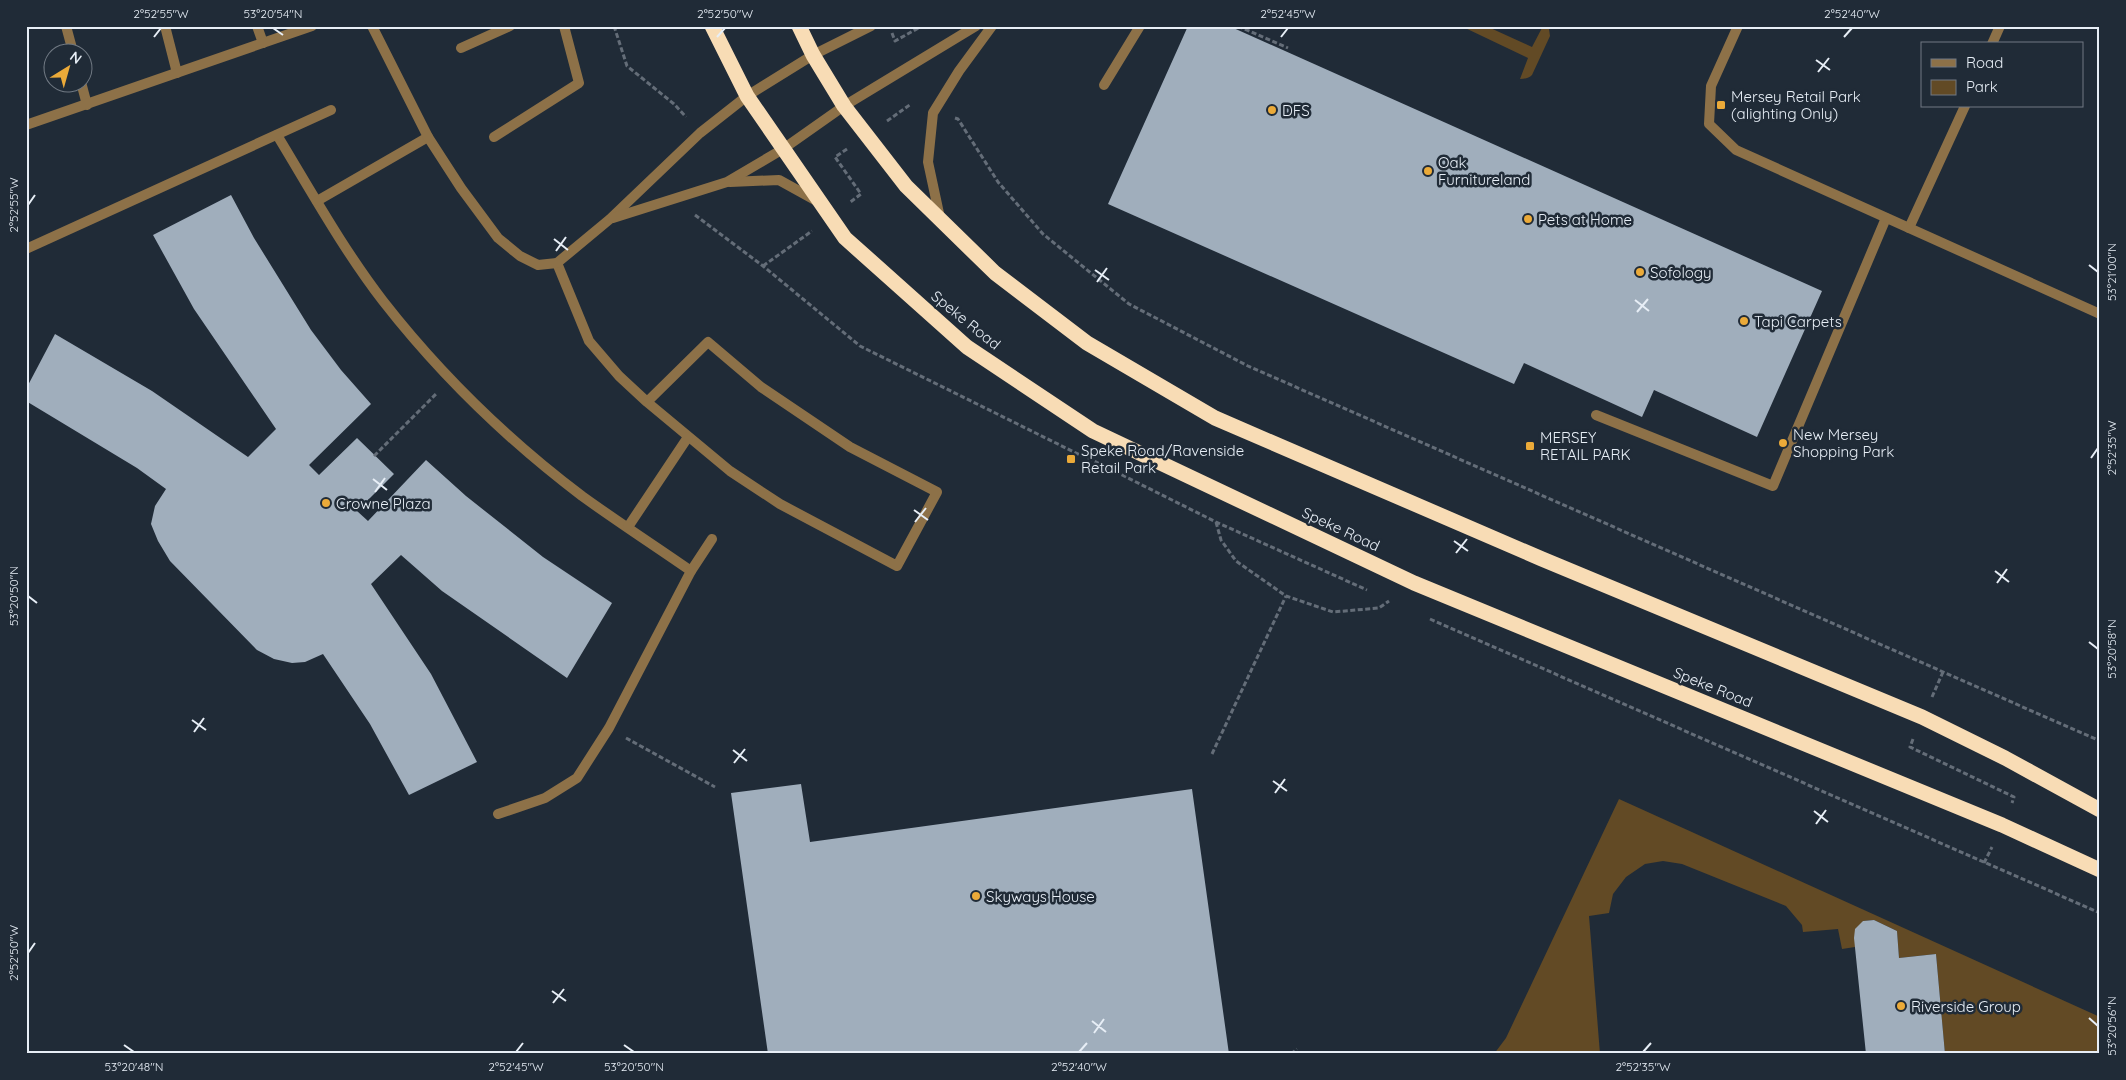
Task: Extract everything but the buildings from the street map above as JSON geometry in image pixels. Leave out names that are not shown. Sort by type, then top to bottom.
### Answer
[{"type":"highway","name":"Speke Road","points":[[712,26],[747,96],[845,238],[967,347],[1094,431],[1414,583],[2002,825],[2100,870]]},
{"type":"highway","points":[[799,26],[813,55],[844,106],[906,186],[995,273],[1088,343],[1215,418],[1542,559],[1922,718],[2005,758],[2100,810]]},
{"type":"street","points":[[66,26],[70,42]]},
{"type":"street","points":[[165,26],[177,73]]},
{"type":"street","points":[[257,26],[263,43]]},
{"type":"street","points":[[26,125],[312,26]]},
{"type":"street","points":[[372,26],[428,138],[498,238],[520,256],[538,265],[557,263],[610,219],[700,133],[747,96],[813,55],[871,26]]},
{"type":"street","points":[[462,48],[510,26]]},
{"type":"street","points":[[494,137],[578,83],[564,26]]},
{"type":"street","points":[[610,219],[726,182],[783,149],[844,106],[976,26]]},
{"type":"street","points":[[940,219],[928,162],[933,113],[959,71],[992,26]]},
{"type":"street","points":[[1104,85],[1140,26]]},
{"type":"street","points":[[1738,26],[1711,86],[1710,124],[1736,150],[2100,314]]},
{"type":"street","points":[[1993,42],[2000,26]]},
{"type":"street","points":[[83,92],[86,104]]},
{"type":"street","points":[[1909,228],[1963,108]]},
{"type":"street","points":[[26,249],[332,110]]},
{"type":"street","points":[[277,135],[316,200],[382,299],[417,342],[452,379],[496,424],[543,464],[583,496],[691,571]]},
{"type":"street","points":[[316,200],[428,138]]},
{"type":"street","points":[[726,182],[779,180],[820,203]]},
{"type":"street","points":[[1596,415],[1773,486],[1886,218]]},
{"type":"street","points":[[557,263],[589,341],[619,376],[647,402],[730,471],[780,504],[898,566],[937,492],[850,447],[762,387],[708,342],[647,402]]},
{"type":"street","points":[[628,527],[688,437]]},
{"type":"street","points":[[498,814],[545,798],[577,778],[609,728],[691,571],[712,539]]},
{"type":"path","points":[[614,26],[627,66],[674,104],[700,133]]},
{"type":"path","points":[[888,26],[895,40],[922,26]]},
{"type":"path","points":[[1238,26],[1288,48]]},
{"type":"path","points":[[958,119],[998,182],[1044,234],[1129,304],[1248,366],[2100,741]]},
{"type":"path","points":[[685,194],[689,212],[763,266],[860,346],[1216,522],[1372,593]]},
{"type":"path","points":[[374,456],[452,379]]},
{"type":"path","points":[[1216,522],[1221,540],[1236,561],[1286,596],[1332,612],[1379,608],[1389,601]]},
{"type":"path","points":[[1212,754],[1286,596]]},
{"type":"path","points":[[1381,597],[1398,605]]},
{"type":"path","points":[[1426,617],[2100,913]]},
{"type":"path","points":[[1943,672],[1910,748],[2014,797],[1984,863]]},
{"type":"path","points":[[609,728],[715,787]]},
{"type":"path","points":[[1291,1054],[1297,1049]]},
{"type":"green space","points":[[1461,26],[1486,26],[1532,47],[1543,26],[1549,29],[1550,36],[1532,75],[1520,79],[1528,58]]},
{"type":"green space","points":[[1619,799],[2100,1017],[2100,1054],[1945,1054],[1936,954],[1899,958],[1897,931],[1874,920],[1863,921],[1855,947],[1842,949],[1838,929],[1803,932],[1802,925],[1786,906],[1682,864],[1663,861],[1645,864],[1626,877],[1613,894],[1609,913],[1589,916],[1600,1054],[1494,1054],[1506,1038]]},
{"type":"place","name":"Mersey Retail Park (alighting Only)","points":[[1721,105]]},
{"type":"place","name":"DFS","points":[[1272,110]]},
{"type":"place","name":"Oak Furnitureland","points":[[1428,171]]},
{"type":"place","name":"Pets at Home","points":[[1528,219]]},
{"type":"place","name":"Sofology","points":[[1640,272]]},
{"type":"place","name":"Tapi Carpets","points":[[1744,321]]},
{"type":"place","name":"New Mersey Shopping Park","points":[[1783,443]]},
{"type":"place","name":"MERSEY RETAIL PARK","points":[[1530,446]]},
{"type":"place","name":"Speke Road/Ravenside Retail Park","points":[[1071,459]]},
{"type":"place","name":"Crowne Plaza","points":[[326,503]]},
{"type":"place","name":"Skyways House","points":[[976,896]]},
{"type":"place","name":"Riverside Group","points":[[1901,1006]]}]
